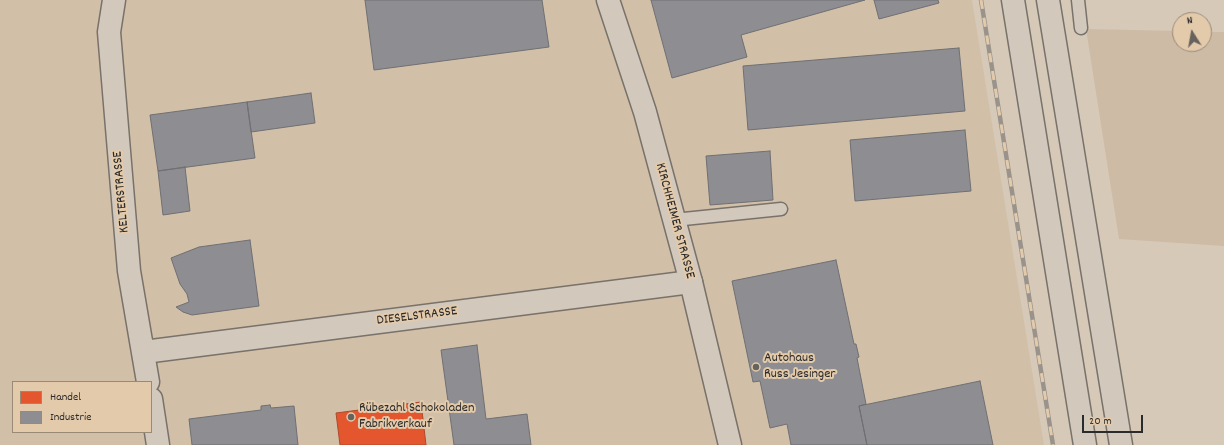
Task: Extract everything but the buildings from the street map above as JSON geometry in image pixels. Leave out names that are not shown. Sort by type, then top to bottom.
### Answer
[{"type":"street","name":"KELTERSTRASSE","points":[[114,0],[108,32],[129,271],[148,381]]},
{"type":"street","name":"KIRCHHEIMER STRASSE","points":[[608,0],[645,112],[691,282],[730,445]]},
{"type":"street","points":[[1012,0],[1085,445]]},
{"type":"street","points":[[1048,0],[1121,445]]},
{"type":"street","name":"DIESELSTRASSE","points":[[144,352],[691,282]]},
{"type":"street","points":[[152,406],[158,445]]},
{"type":"lane","points":[[1078,0],[1081,28]]},
{"type":"lane","points":[[674,220],[781,209]]},
{"type":"shaded area","points":[[0,0],[972,0],[1044,445],[0,445]]},
{"type":"shaded area","points":[[1086,29],[1172,31],[1172,52],[1212,52],[1212,32],[1224,32],[1224,246],[1119,239]]},
{"type":"railway","points":[[981,0],[1053,445]]},
{"type":"place","name":"Autohaus Russ Jesinger","points":[[756,367]]},
{"type":"place","name":"Rübezahl Schokoladen Fabrikverkauf","points":[[351,417]]}]
